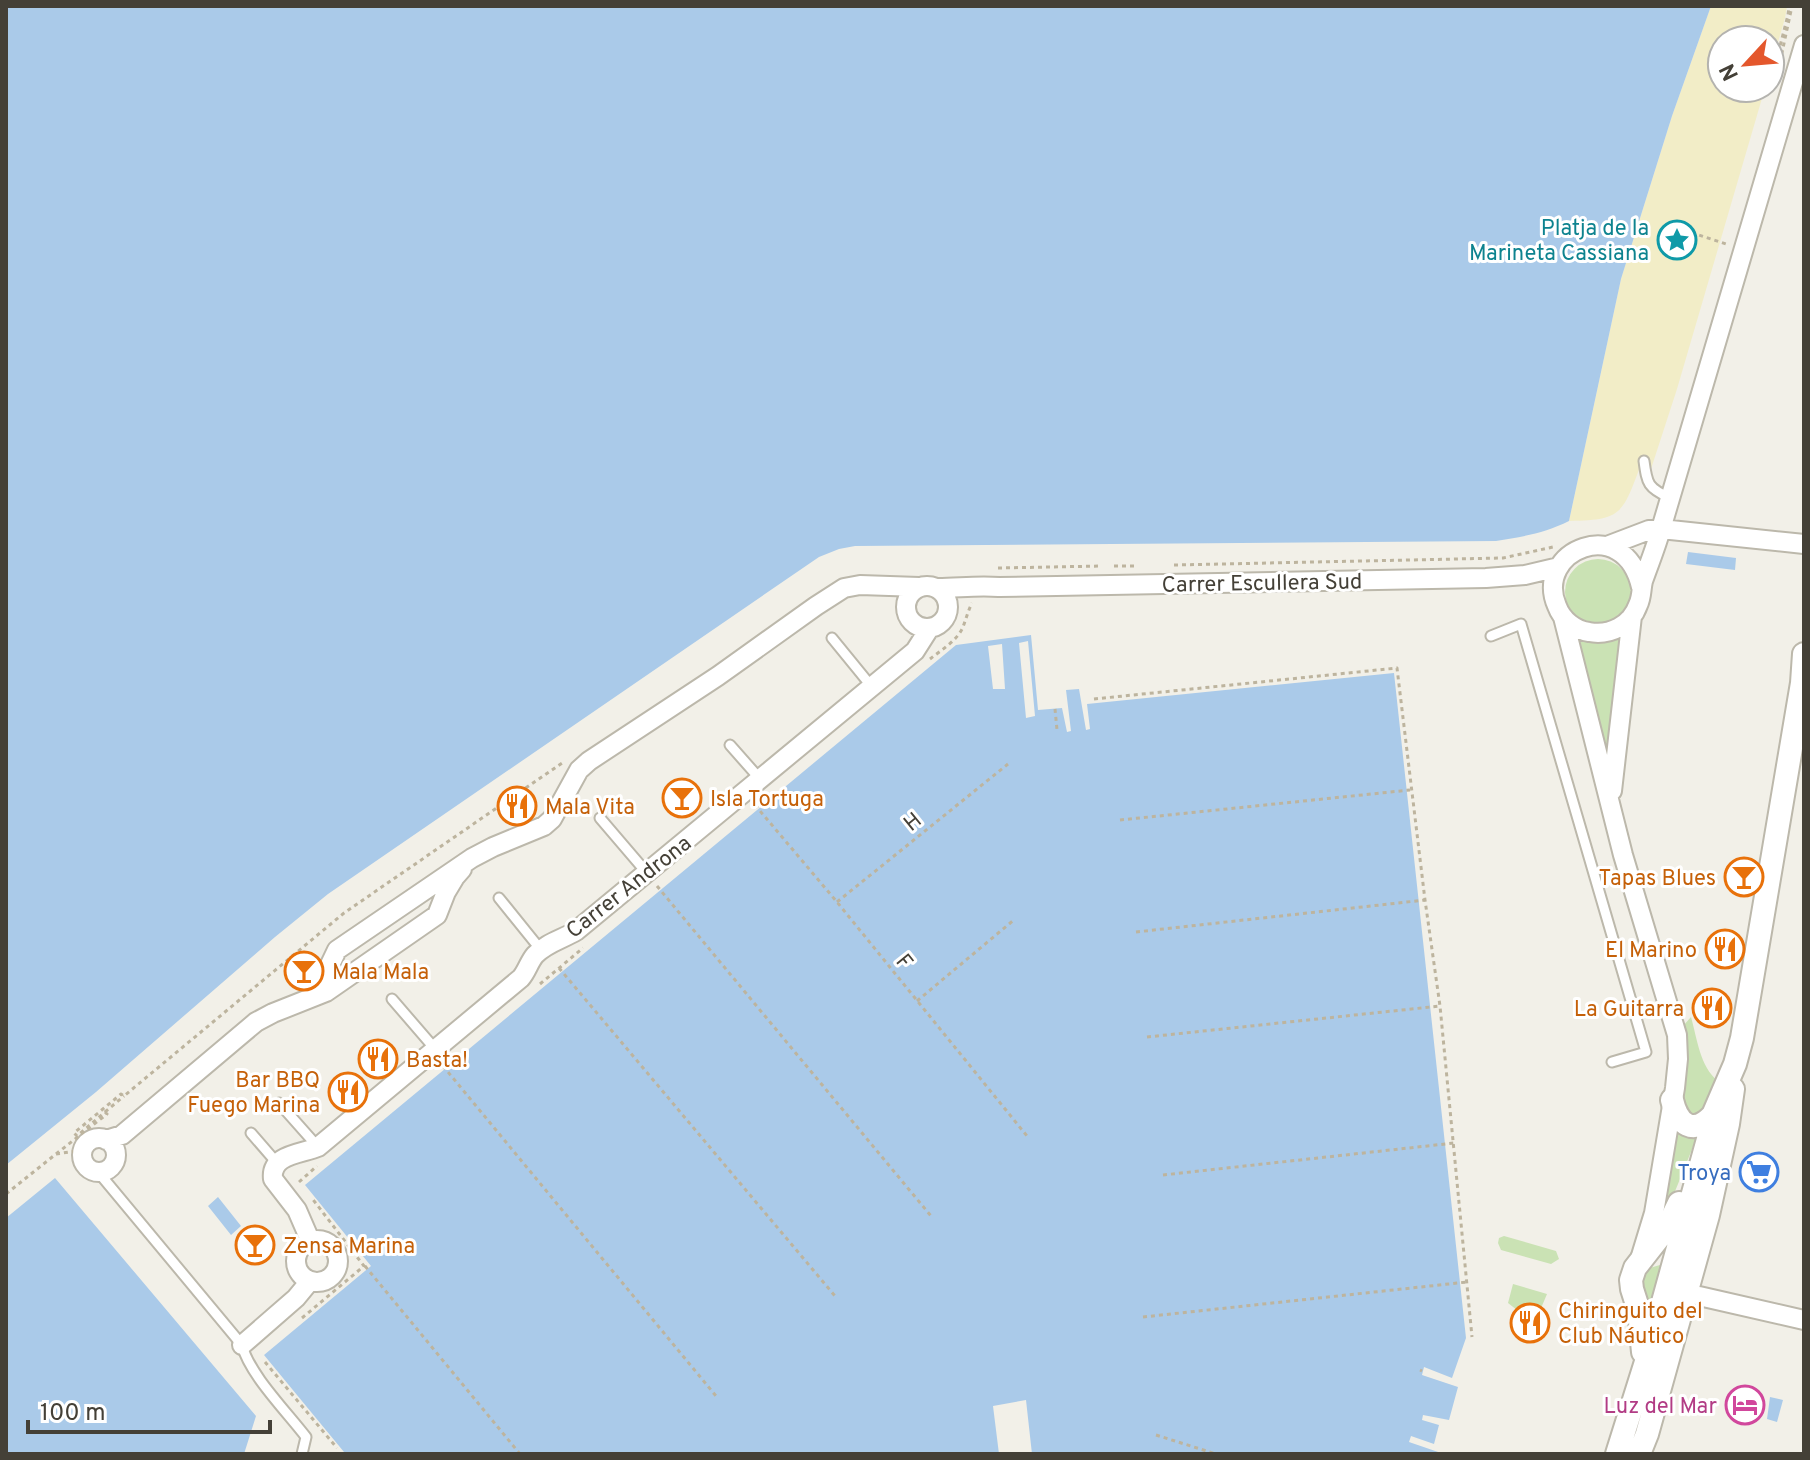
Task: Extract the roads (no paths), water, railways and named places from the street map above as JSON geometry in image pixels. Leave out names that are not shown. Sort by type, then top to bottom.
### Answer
[{"type":"street","points":[[1563,617],[1585,632],[1598,633],[1623,626],[1638,607],[1641,587],[1661,529],[1804,45]]},
{"type":"street","points":[[1691,1293],[1672,1309],[1660,1311],[1644,1307],[1632,1289],[1631,1280],[1654,1213],[1678,1059],[1677,1035],[1623,855],[1563,617],[1553,592],[1559,567],[1575,551],[1585,547],[1607,546],[1649,530],[1804,544]]},
{"type":"street","points":[[1607,546],[1620,551],[1631,561],[1641,587]]},
{"type":"street","name":"Carrer Escullera Sud","points":[[844,588],[860,585],[956,588],[996,578],[1486,578],[1525,575],[1559,567]]},
{"type":"street","points":[[1525,575],[1553,592]]},
{"type":"street","name":"Carrer Escullera Sud","points":[[949,609],[996,578]]},
{"type":"street","points":[[315,996],[337,950],[472,858],[544,826],[552,819],[579,770],[589,761],[718,676],[816,606],[844,588],[877,591],[906,608],[911,621],[929,629],[945,620],[949,609],[946,597],[928,588],[909,596],[906,608]]},
{"type":"street","points":[[1610,801],[1632,616]]},
{"type":"street","name":"Carrer Androna","points":[[277,1163],[291,1155],[320,1155],[440,1058],[521,978],[541,950],[576,931],[872,687],[915,651],[929,629]]},
{"type":"street","points":[[1639,1263],[1659,1240],[1676,1211],[1735,1064],[1794,780],[1804,654]]},
{"type":"street","points":[[114,1142],[256,1022],[326,992],[437,915],[455,877],[472,858]]},
{"type":"street","points":[[331,962],[337,973],[346,978]]},
{"type":"street","points":[[1637,1453],[1647,1434],[1691,1293],[1728,1124],[1735,1064]]},
{"type":"street","points":[[1672,1100],[1675,1114],[1686,1125],[1706,1123],[1713,1115]]},
{"type":"street","points":[[1641,1373],[1713,1115]]},
{"type":"street","points":[[99,1138],[114,1142],[116,1155],[109,1169],[99,1173],[85,1166],[82,1156],[89,1141],[99,1138]]},
{"type":"street","points":[[277,1163],[272,1173],[273,1179],[297,1210],[310,1240]]},
{"type":"street","points":[[1654,1213],[1659,1240],[1673,1263]]},
{"type":"street","points":[[310,1240],[330,1243],[338,1254],[337,1267],[323,1281],[310,1281],[299,1273],[295,1260],[299,1248],[310,1240]]},
{"type":"street","points":[[1639,1263],[1649,1258],[1665,1258],[1682,1270],[1691,1293]]},
{"type":"street","points":[[250,1350],[310,1281]]},
{"type":"street","points":[[1691,1293],[1804,1320]]},
{"type":"street","points":[[1637,1453],[1643,1341],[1638,1301]]},
{"type":"lane","points":[[1644,461],[1646,481],[1654,491],[1670,498]]},
{"type":"lane","points":[[1491,636],[1521,624],[1646,1052],[1612,1062]]},
{"type":"lane","points":[[832,638],[872,687]]},
{"type":"lane","points":[[730,745],[760,779]]},
{"type":"lane","points":[[600,818],[647,873]]},
{"type":"lane","points":[[499,898],[541,950]]},
{"type":"lane","points":[[392,999],[440,1058]]},
{"type":"lane","points":[[279,1103],[320,1155]]},
{"type":"lane","points":[[251,1133],[277,1163]]},
{"type":"lane","points":[[99,1173],[250,1350],[247,1361],[306,1437],[302,1454]]},
{"type":"water","points":[[6,6],[1711,6],[1672,116],[1621,279],[1569,521],[1542,532],[1496,541],[855,546],[819,557],[328,894],[6,1165]]},
{"type":"water","points":[[1688,552],[1736,558],[1735,570],[1686,564]]},
{"type":"water","points":[[1031,635],[1038,710],[1062,708],[1067,732],[1071,731],[1066,690],[1079,689],[1086,730],[1090,729],[1087,704],[1394,673],[1466,1338],[1452,1378],[1424,1367],[1422,1375],[1458,1387],[1449,1420],[1423,1415],[1422,1420],[1439,1425],[1434,1444],[1411,1436],[1409,1442],[1444,1454],[1032,1454],[1026,1400],[993,1406],[999,1454],[343,1454],[264,1355],[371,1266],[305,1185],[956,645]]},
{"type":"water","points":[[55,1178],[256,1416],[244,1454],[6,1454],[6,1218]]},
{"type":"water","points":[[218,1197],[241,1226],[231,1235],[208,1206]]},
{"type":"water","points":[[1770,1397],[1783,1400],[1777,1422],[1767,1419]]},
{"type":"place","name":"Platja de la Marineta Cassiana","points":[[1677,240]]},
{"type":"place","name":"Isla Tortuga","points":[[682,798]]},
{"type":"place","name":"Mala Vita","points":[[517,806]]},
{"type":"place","name":"Tapas Blues","points":[[1744,877]]},
{"type":"place","name":"El Marino","points":[[1725,949]]},
{"type":"place","name":"Mala Mala","points":[[304,971]]},
{"type":"place","name":"La Guitarra","points":[[1712,1008]]},
{"type":"place","name":"Basta!","points":[[378,1059]]},
{"type":"place","name":"Bar BBQ Fuego Marina","points":[[348,1092]]},
{"type":"place","name":"Troya","points":[[1759,1172]]},
{"type":"place","name":"Zensa Marina","points":[[255,1245]]},
{"type":"place","name":"Chiringuito del Club Náutico","points":[[1530,1323]]},
{"type":"place","name":"Luz del Mar","points":[[1745,1405]]}]
